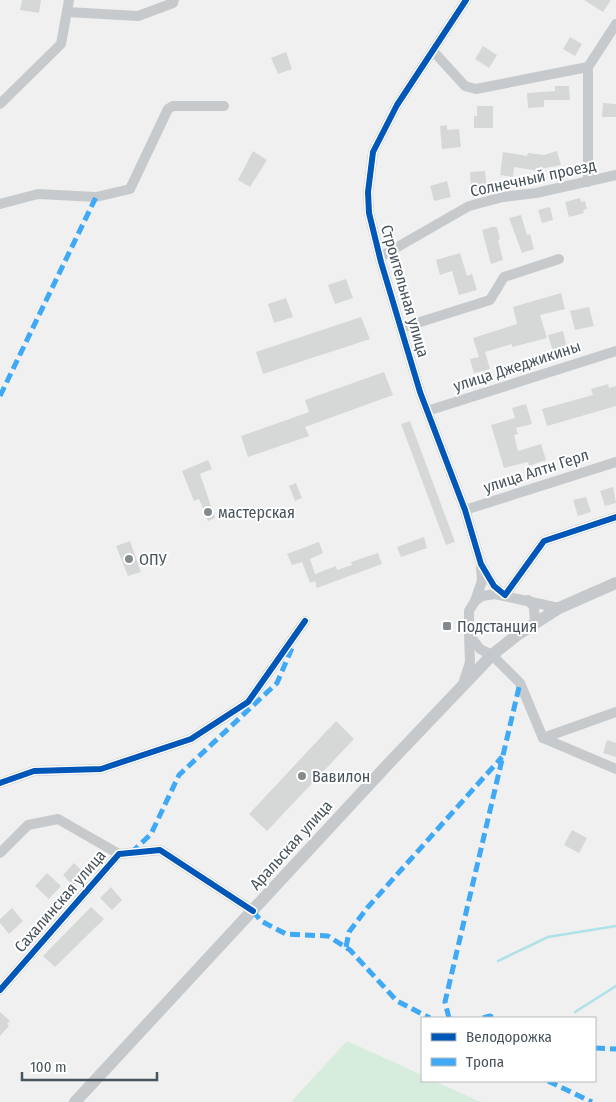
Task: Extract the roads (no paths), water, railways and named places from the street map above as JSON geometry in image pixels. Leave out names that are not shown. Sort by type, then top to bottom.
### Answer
[{"type":"main road","points":[[492,655],[535,623],[559,608],[616,583]]},
{"type":"main road","name":"Аральская улица","points":[[75,1102],[135,1035],[492,655]]},
{"type":"street","points":[[0,104],[61,44],[69,0]]},
{"type":"street","name":"Строительная улица","points":[[466,0],[397,105],[373,152],[368,192],[369,213],[380,257],[427,411],[465,510],[481,564],[494,586],[505,595]]},
{"type":"street","points":[[67,12],[138,16],[173,2]]},
{"type":"street","points":[[588,182],[588,67],[616,24]]},
{"type":"street","points":[[433,52],[465,86],[476,89],[588,67]]},
{"type":"street","points":[[0,204],[38,194],[96,197],[130,189],[168,109],[173,106],[224,106]]},
{"type":"street","name":"Солнечный проезд","points":[[380,257],[469,206],[503,196],[536,193],[616,175]]},
{"type":"street","points":[[401,328],[490,300],[504,277],[559,259]]},
{"type":"street","name":"улица Джеджикины","points":[[427,411],[616,351]]},
{"type":"street","name":"улица Алтн Герл","points":[[465,510],[616,462]]},
{"type":"street","points":[[505,595],[544,541],[616,517]]},
{"type":"street","points":[[463,686],[470,662],[469,611],[475,601],[482,581],[481,564]]},
{"type":"street","points":[[475,601],[489,595],[505,595],[559,608]]},
{"type":"street","points":[[528,600],[534,607],[535,623]]},
{"type":"street","points":[[0,783],[34,771],[101,769],[191,739],[248,702],[305,620]]},
{"type":"street","points":[[469,629],[480,649],[492,655],[520,683],[543,738],[616,769]]},
{"type":"street","points":[[543,738],[616,712]]},
{"type":"street","points":[[0,853],[28,825],[58,819],[119,854]]},
{"type":"street","name":"Сахалинская улица","points":[[0,990],[119,854],[160,850],[253,911]]},
{"type":"waterway","points":[[498,961],[548,937],[616,926]]},
{"type":"waterway","points":[[575,1012],[616,986]]},
{"type":"place","name":"мастерская","points":[[208,512]]},
{"type":"place","name":"ОПУ","points":[[129,559]]},
{"type":"place","name":"Подстанция","points":[[447,626]]},
{"type":"place","name":"Вавилон","points":[[302,776]]}]
